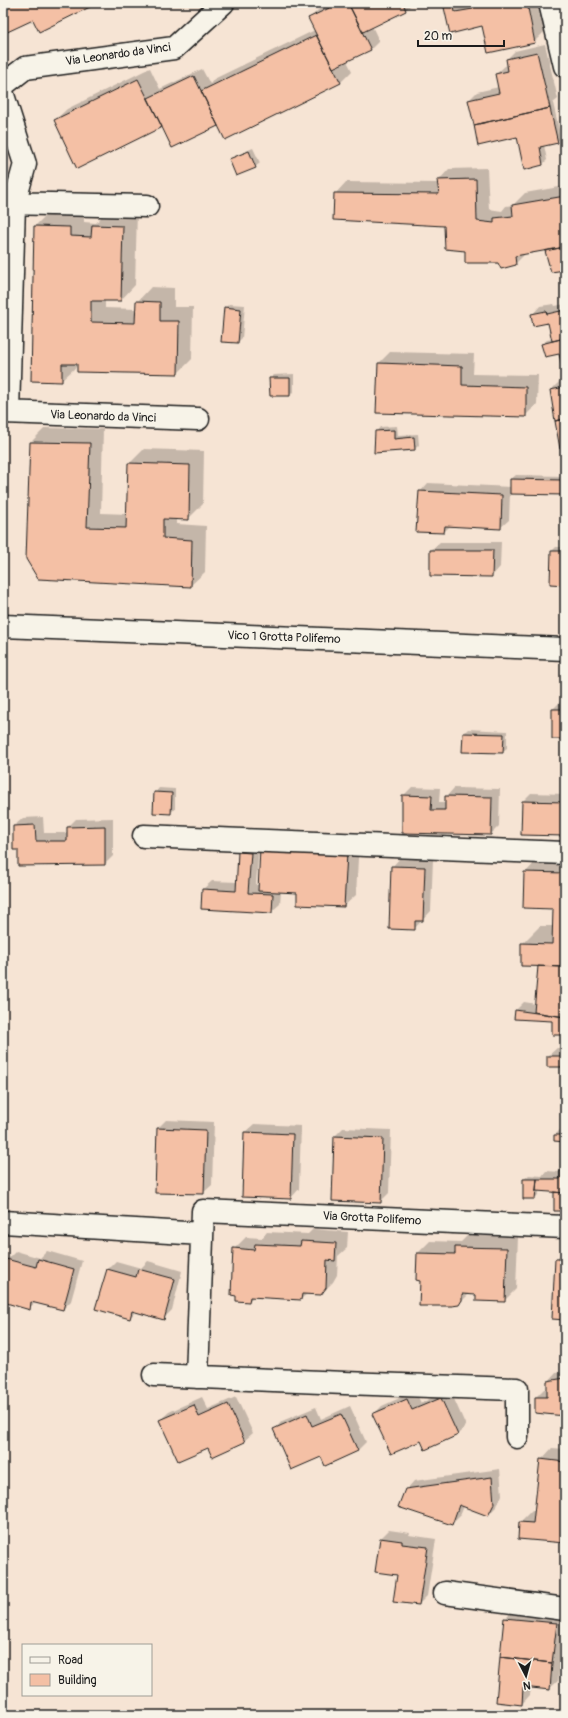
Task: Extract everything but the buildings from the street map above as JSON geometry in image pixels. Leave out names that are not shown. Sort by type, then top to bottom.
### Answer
[{"type":"street","name":"Via Leonardo da Vinci","points":[[3,85],[25,68],[174,48],[223,3]]},
{"type":"street","points":[[550,3],[565,66]]},
{"type":"street","name":"Via Leonardo da Vinci","points":[[3,95],[25,164],[8,204],[5,412],[198,419]]},
{"type":"street","points":[[8,204],[147,206]]},
{"type":"street","name":"Vico 1 Grotta Polifemo","points":[[3,626],[565,649]]},
{"type":"street","points":[[144,836],[565,852]]},
{"type":"street","name":"Via Grotta Polifemo","points":[[197,1377],[203,1211],[565,1227]]},
{"type":"street","points":[[3,1222],[202,1234]]},
{"type":"street","points":[[154,1375],[517,1389],[516,1437]]},
{"type":"street","points":[[445,1593],[565,1609]]}]
